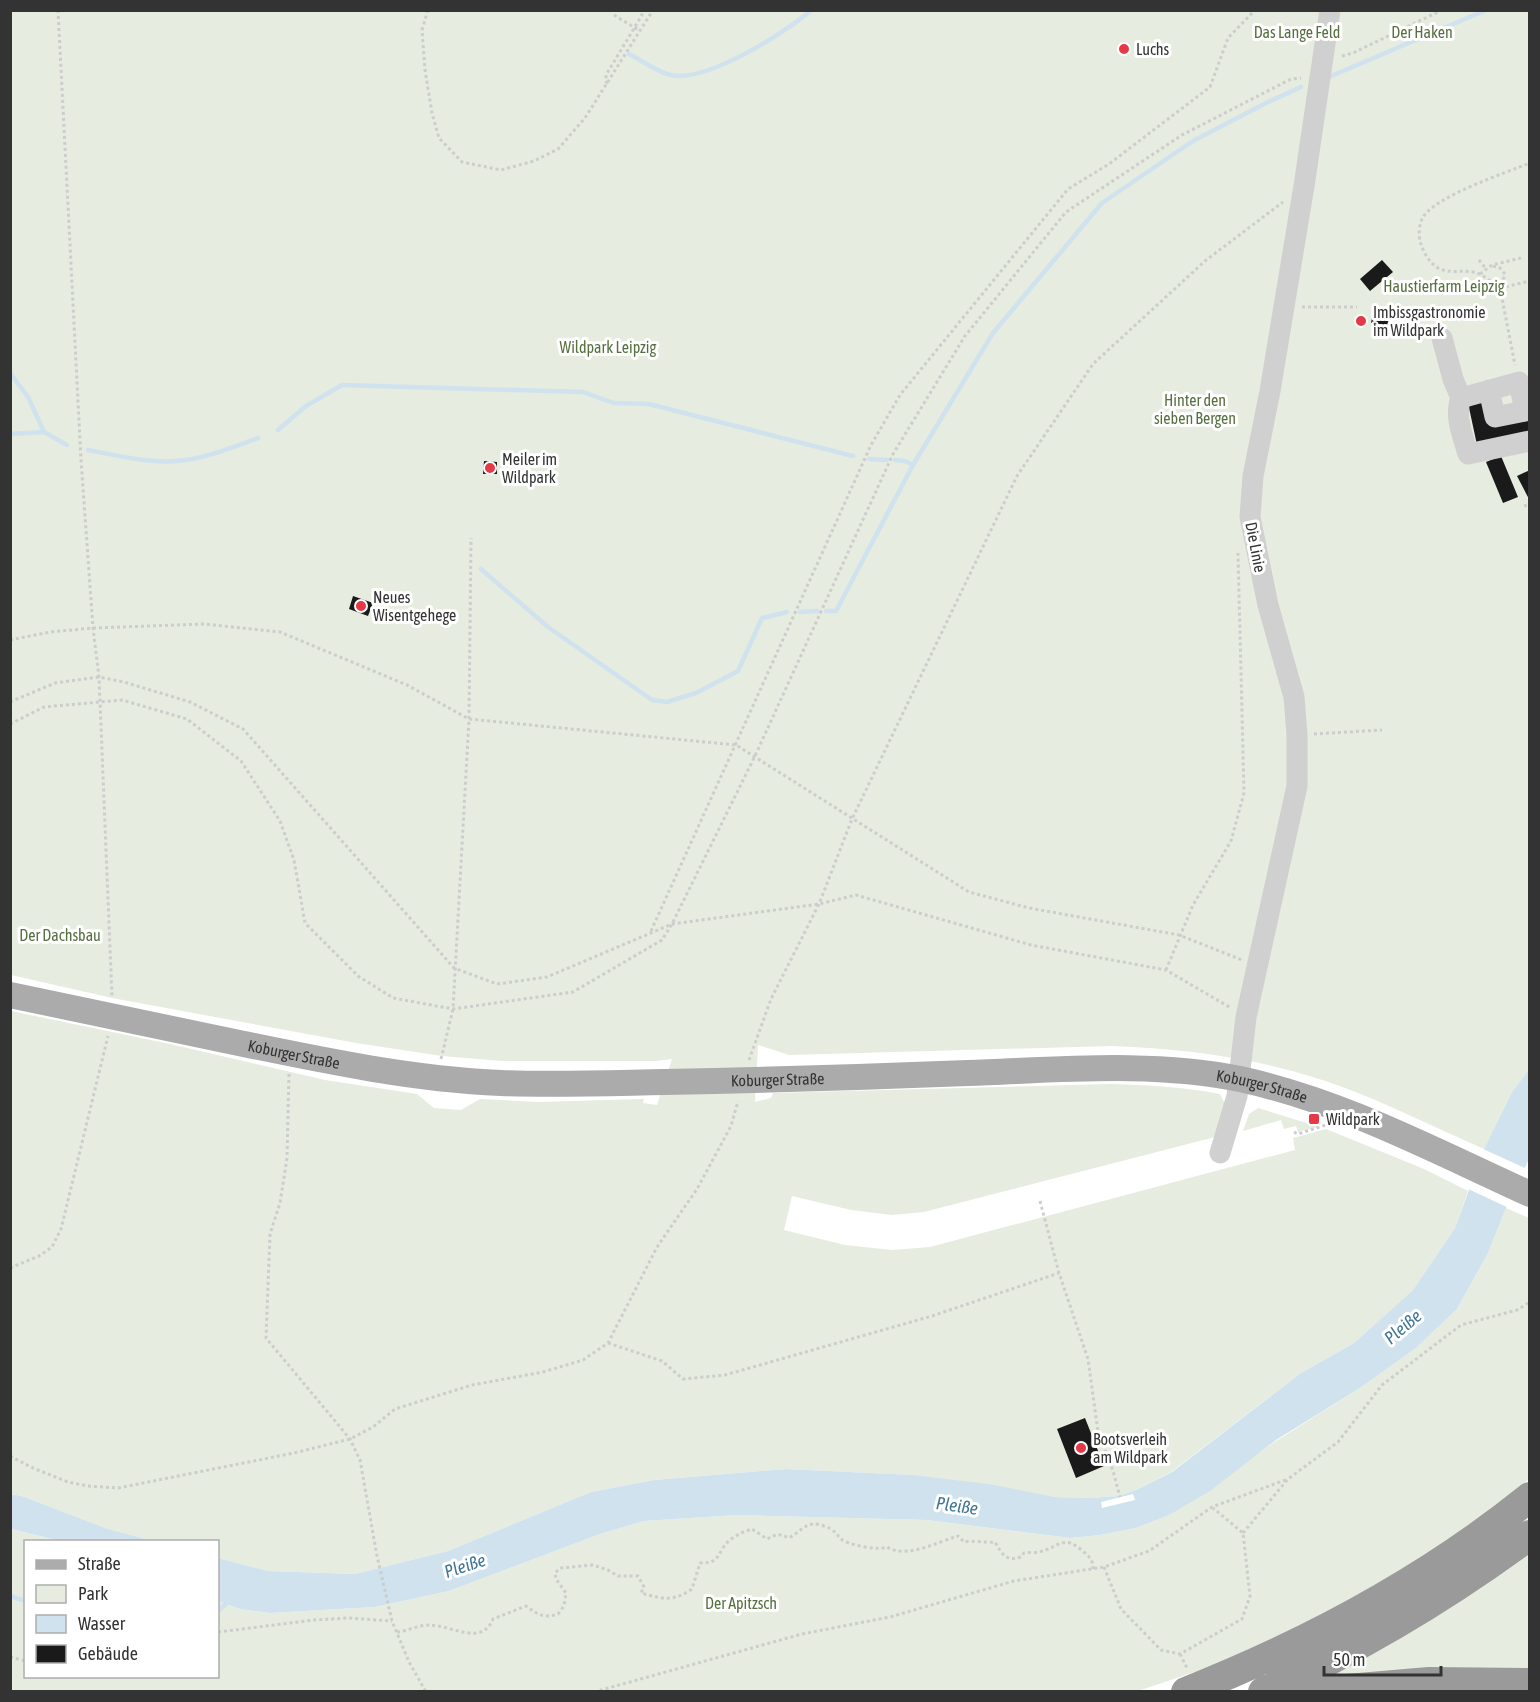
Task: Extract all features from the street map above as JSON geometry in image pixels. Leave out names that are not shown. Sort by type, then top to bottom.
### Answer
[{"type":"highway","points":[[1188,1684],[1238,1671],[1294,1645],[1374,1602],[1464,1546],[1530,1497]]},
{"type":"highway","points":[[1263,1692],[1374,1636],[1446,1594],[1530,1535]]},
{"type":"highway","points":[[1312,1692],[1429,1682],[1530,1683]]},
{"type":"main road","name":"Koburger Straße","points":[[10,995],[291,1054],[440,1079],[538,1084],[777,1080],[1060,1070],[1138,1069],[1206,1074],[1238,1079],[1332,1106],[1530,1194]]},
{"type":"lane","name":"Die Linie","points":[[1220,1153],[1237,1096],[1246,1017],[1297,786],[1294,697],[1268,605],[1250,517],[1253,476],[1304,186],[1330,10]]},
{"type":"lane","points":[[1442,338],[1453,380],[1461,398],[1458,406],[1459,420],[1468,454],[1530,441]]},
{"type":"lane","points":[[1461,398],[1489,390],[1519,382],[1527,410],[1495,417],[1489,390]]},
{"type":"path","points":[[58,10],[81,460],[93,628],[99,677],[112,998]]},
{"type":"path","points":[[428,10],[422,30],[425,70],[438,138],[462,162],[501,170],[534,161],[558,148],[585,118],[653,10]]},
{"type":"path","points":[[608,83],[606,75],[642,15],[639,10]]},
{"type":"path","points":[[651,932],[871,445],[900,395],[1068,189],[1109,165],[1210,87],[1228,38],[1255,10]]},
{"type":"path","points":[[1323,60],[1353,53],[1442,10]]},
{"type":"path","points":[[614,15],[640,31]]},
{"type":"path","points":[[10,724],[44,707],[122,700],[187,719],[241,760],[280,821],[294,860],[305,923],[358,976],[393,998],[453,1009],[573,992],[662,940],[672,924],[755,756],[893,454],[965,336],[1066,212],[1182,135],[1291,79],[1306,77]]},
{"type":"path","points":[[1530,162],[1449,197],[1423,217],[1419,232],[1421,244],[1429,260],[1440,269],[1480,274],[1488,282],[1500,288],[1530,281]]},
{"type":"path","points":[[748,1064],[771,999],[819,904],[852,819],[1017,476],[1093,364],[1205,261],[1304,186]]},
{"type":"path","points":[[1480,274],[1492,265],[1521,258]]},
{"type":"path","points":[[1479,260],[1486,269]]},
{"type":"path","points":[[1492,265],[1500,268],[1505,274],[1500,288],[1519,382]]},
{"type":"path","points":[[1283,307],[1357,307]]},
{"type":"path","points":[[1524,506],[1530,504]]},
{"type":"path","points":[[1166,970],[1179,934],[1193,905],[1231,841],[1244,793],[1238,557],[1250,517]]},
{"type":"path","points":[[440,1079],[441,1056],[453,1009],[469,719],[471,538]]},
{"type":"path","points":[[10,640],[50,632],[93,628],[204,624],[280,632],[407,685],[469,719],[736,745],[969,892],[1029,908],[1179,934],[1258,966]]},
{"type":"path","points":[[10,702],[55,683],[99,677],[124,682],[190,702],[243,729],[454,968],[497,984],[548,976],[672,924],[819,904],[856,895],[1031,945],[1166,970],[1246,1017]]},
{"type":"path","points":[[1297,735],[1382,730]]},
{"type":"path","points":[[10,1268],[39,1256],[52,1247],[62,1229],[109,1033]]},
{"type":"path","points":[[291,1054],[287,1158],[280,1203],[270,1234],[266,1338],[350,1439],[360,1460],[377,1557],[392,1621],[409,1662],[426,1692]]},
{"type":"path","points":[[10,1456],[68,1482],[118,1488],[294,1453],[350,1439],[373,1427],[395,1409],[472,1385],[543,1372],[584,1360],[608,1343],[657,1247],[697,1189],[726,1135],[740,1095]]},
{"type":"path","points":[[1040,1201],[1059,1273],[1088,1359],[1098,1432],[1120,1497]]},
{"type":"path","points":[[608,1343],[662,1360],[683,1378],[725,1376],[932,1316],[1059,1273]]},
{"type":"path","points":[[1243,1533],[1288,1479],[1338,1442],[1382,1385],[1461,1325],[1517,1310],[1529,1301]]},
{"type":"path","points":[[594,1692],[802,1634],[890,1617],[1014,1581],[1104,1568],[1149,1551],[1212,1507],[1288,1479]]},
{"type":"path","points":[[1104,1568],[1121,1609],[1161,1650],[1180,1653],[1242,1619],[1250,1596],[1243,1533],[1212,1507]]},
{"type":"path","points":[[397,1632],[429,1625],[471,1633],[486,1631],[494,1619],[526,1606],[538,1615],[549,1617],[558,1614],[564,1605],[566,1593],[556,1579],[555,1572],[560,1568],[593,1565],[618,1576],[638,1576],[644,1587],[641,1593],[670,1599],[692,1589],[700,1563],[710,1563],[715,1560],[720,1556],[723,1547],[741,1532],[752,1529],[767,1539],[781,1533],[788,1538],[815,1523],[835,1532],[841,1540],[859,1546],[882,1550],[886,1547],[894,1551],[905,1552],[958,1536],[964,1542],[970,1540],[977,1543],[995,1542],[1004,1556],[1009,1559],[1067,1542],[1076,1545],[1088,1555],[1093,1562],[1093,1569]]},
{"type":"path","points":[[219,1632],[326,1619],[392,1621]]},
{"type":"path","points":[[1180,1653],[1188,1684]]},
{"type":"green space","points":[[11,11],[1529,11],[1530,1070],[1512,1092],[1484,1149],[1328,1082],[1268,1065],[1206,1054],[1112,1046],[789,1055],[758,1045],[755,1102],[771,1098],[773,1093],[1111,1084],[1166,1087],[1220,1094],[1225,1104],[1215,1137],[924,1212],[892,1215],[851,1210],[792,1196],[784,1230],[845,1245],[892,1250],[930,1247],[1295,1150],[1293,1138],[1326,1129],[1424,1169],[1468,1191],[1455,1228],[1413,1290],[1354,1343],[1301,1373],[1171,1472],[1119,1496],[1090,1498],[1055,1497],[912,1475],[786,1469],[654,1480],[591,1492],[448,1551],[355,1574],[268,1571],[219,1558],[219,1540],[150,1540],[108,1529],[22,1496],[11,1494],[11,1011],[170,1044],[325,1080],[417,1094],[434,1108],[461,1110],[480,1099],[538,1102],[644,1099],[643,1103],[657,1105],[672,1059],[502,1061],[442,1056],[356,1043],[112,998],[11,975]]},
{"type":"green space","points":[[1258,1108],[1319,1127],[1298,1132],[1296,1126],[1284,1129],[1281,1120],[1243,1131],[1249,1114]]},
{"type":"green space","name":"Der Apitzsch","points":[[1506,1208],[1529,1218],[1529,1479],[1478,1521],[1383,1581],[1303,1624],[1212,1666],[1138,1691],[11,1691],[10,1529],[56,1540],[24,1540],[24,1678],[219,1678],[219,1601],[240,1609],[270,1613],[375,1607],[449,1591],[600,1534],[644,1521],[738,1515],[927,1520],[1071,1538],[1136,1528],[1169,1515],[1416,1348],[1457,1309],[1488,1253]]},
{"type":"green space","points":[[1529,1550],[1529,1677],[1329,1679],[1330,1674]]},
{"type":"water","name":"Pleiße","points":[[1529,1070],[1529,1159],[1488,1253],[1457,1309],[1416,1348],[1360,1388],[1276,1440],[1210,1491],[1169,1515],[1136,1528],[1071,1538],[927,1520],[738,1515],[644,1521],[600,1534],[449,1591],[375,1607],[270,1613],[240,1609],[219,1601],[219,1558],[268,1571],[355,1574],[448,1551],[591,1492],[654,1480],[786,1469],[913,1475],[988,1484],[1055,1497],[1119,1496],[1136,1490],[1172,1472],[1301,1373],[1354,1343],[1413,1290],[1455,1228],[1484,1149],[1512,1092]]},
{"type":"water","points":[[10,1494],[22,1496],[108,1529],[150,1540],[56,1540],[11,1529]]},
{"type":"pier","points":[[1481,1148],[1527,1169],[1509,1208],[1466,1188]]},
{"type":"pier","points":[[1133,1494],[1135,1500],[1102,1508],[1101,1502]]},
{"type":"building","points":[[1382,260],[1393,272],[1370,291],[1360,279]]},
{"type":"building","points":[[1374,307],[1391,310],[1387,327],[1371,323]]},
{"type":"building","points":[[1484,399],[1530,416],[1530,434],[1477,445],[1468,403]]},
{"type":"building","points":[[1501,456],[1518,497],[1503,503],[1486,462]]},
{"type":"building","name":"Meiler im Wildpark","points":[[484,461],[497,462],[497,474],[483,474]]},
{"type":"building","points":[[1530,470],[1530,501],[1517,476]]},
{"type":"building","name":"Neues Wisentgehege","points":[[353,596],[373,603],[368,616],[349,609]]},
{"type":"building","name":"Bootsverleih am Wildpark","points":[[1085,1418],[1104,1466],[1076,1478],[1057,1429]]},
{"type":"waterway","points":[[629,54],[666,74],[686,75],[704,71],[724,64],[765,43],[811,10]]},
{"type":"waterway","points":[[1329,77],[1486,10]]},
{"type":"waterway","points":[[826,611],[836,611],[913,465],[993,333],[1102,203],[1193,141],[1301,87]]},
{"type":"waterway","points":[[10,373],[28,397],[44,432],[67,445]]},
{"type":"waterway","points":[[278,430],[306,406],[342,385],[583,392],[614,403],[649,404],[853,456]]},
{"type":"waterway","points":[[10,434],[44,432]]},
{"type":"waterway","points":[[88,450],[137,459],[174,461],[213,454],[258,438]]},
{"type":"waterway","points":[[869,459],[887,460]]},
{"type":"waterway","points":[[895,460],[913,465]]},
{"type":"waterway","points":[[481,569],[548,627],[652,700],[667,702],[696,693],[738,671],[762,618],[787,612]]},
{"type":"waterway","points":[[800,612],[817,611]]},
{"type":"waterway","points":[[10,1596],[24,1600]]},
{"type":"waterway","points":[[219,1610],[229,1601]]},
{"type":"place","name":"Luchs","points":[[1124,49]]},
{"type":"place","name":"Imbissgastronomie im Wildpark","points":[[1361,321]]},
{"type":"place","name":"Meiler im Wildpark","points":[[490,468]]},
{"type":"place","name":"Neues Wisentgehege","points":[[361,606]]},
{"type":"place","name":"Wildpark","points":[[1314,1119]]},
{"type":"place","name":"Bootsverleih am Wildpark","points":[[1081,1448]]},
{"type":"park label","name":"Das Lange Feld","points":[[1297,32]]},
{"type":"park label","name":"Der Haken","points":[[1422,32]]},
{"type":"park label","name":"Haustierfarm Leipzig","points":[[1444,286]]},
{"type":"park label","name":"Wildpark Leipzig","points":[[608,347]]},
{"type":"park label","name":"Hinter den sieben Bergen","points":[[1195,409]]},
{"type":"park label","name":"Der Dachsbau","points":[[60,935]]}]
